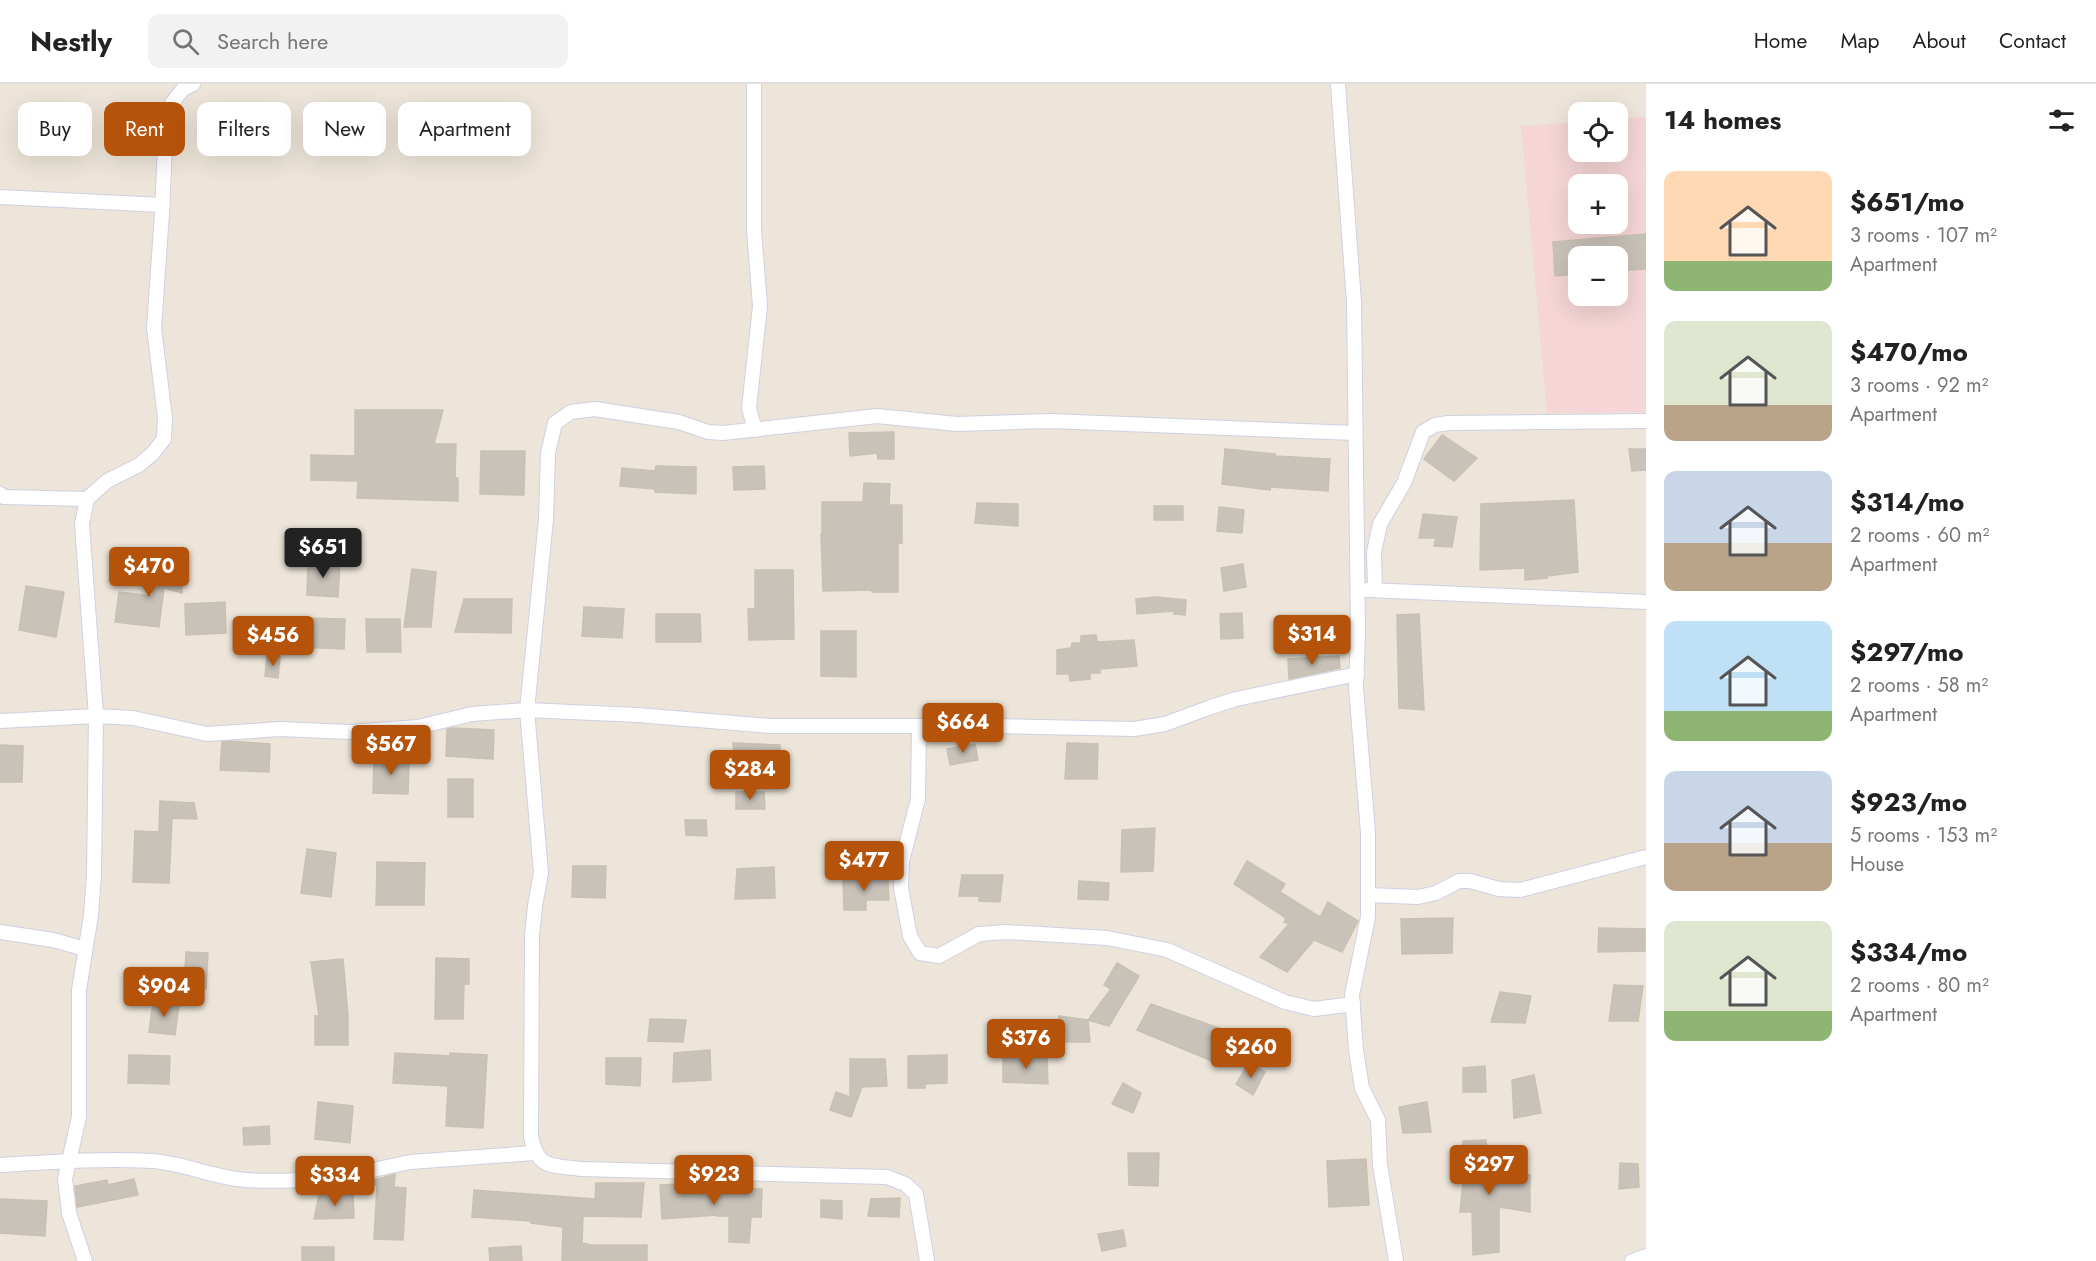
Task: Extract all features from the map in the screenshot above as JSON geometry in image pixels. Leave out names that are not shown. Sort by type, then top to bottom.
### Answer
[{"type":"street","points":[[85,1261],[69,1213],[65,1179],[79,1117],[79,990],[91,915],[94,875],[96,716],[82,524],[87,499],[107,482],[139,465],[164,439],[165,418],[154,328],[163,205],[166,122],[172,103],[183,89],[193,84]]},
{"type":"street","points":[[754,84],[754,230],[760,306],[749,408],[755,430]]},
{"type":"street","points":[[1338,84],[1354,303],[1356,688],[1368,832],[1368,917],[1352,995],[1356,1050],[1362,1088],[1378,1120],[1380,1165],[1396,1261]]},
{"type":"street","points":[[0,197],[163,205]]},
{"type":"street","points":[[927,1261],[916,1194],[905,1184],[887,1177],[581,1169],[545,1163],[534,1153],[531,1136],[532,935],[541,873],[527,710],[546,519],[548,453],[555,423],[571,412],[596,409],[679,422],[708,432],[723,433],[877,416],[957,424],[1050,421],[1355,433]]},
{"type":"street","points":[[1375,590],[1374,552],[1380,524],[1404,483],[1423,432],[1435,425],[1448,423],[1646,421]]},
{"type":"street","points":[[1,496],[87,499]]},
{"type":"street","points":[[1357,589],[1646,602]]},
{"type":"street","points":[[0,721],[96,716],[133,718],[207,734],[229,734],[254,729],[350,732],[390,730],[472,714],[527,710],[638,715],[771,726],[1134,729],[1165,724],[1236,699],[1357,674]]},
{"type":"street","points":[[919,726],[918,799],[902,861],[901,888],[910,936],[920,954],[939,956],[979,934],[1006,932],[1107,938],[1167,950],[1285,1002],[1314,1009],[1353,1004]]},
{"type":"street","points":[[1368,895],[1418,897],[1436,893],[1459,881],[1470,880],[1499,889],[1520,890],[1646,857]]},
{"type":"street","points":[[0,932],[53,940],[85,949]]},
{"type":"street","points":[[0,1165],[69,1161],[151,1161],[178,1164],[238,1179],[275,1181],[366,1173],[411,1162],[534,1153]]},
{"type":"street","points":[[1632,1261],[1646,1256]]},
{"type":"shaded area","points":[[1646,117],[1646,412],[1547,413],[1521,126],[1568,123],[1568,162],[1628,162],[1628,118]]},
{"type":"building","points":[[1646,234],[1646,269],[1628,270],[1628,246],[1568,246],[1568,275],[1555,276],[1553,242]]},
{"type":"building","points":[[355,410],[443,410],[434,444],[456,444],[455,478],[458,478],[458,501],[357,498],[358,481],[311,480],[311,455],[355,456]]},
{"type":"building","points":[[894,432],[894,459],[878,459],[877,453],[850,456],[849,433]]},
{"type":"building","points":[[1442,435],[1477,458],[1454,481],[1424,459]]},
{"type":"building","points":[[1225,449],[1275,454],[1275,456],[1330,459],[1328,491],[1271,487],[1270,490],[1222,484]]},
{"type":"building","points":[[1629,449],[1646,449],[1646,470],[1632,471]]},
{"type":"building","points":[[481,451],[525,451],[524,495],[480,494]]},
{"type":"building","points":[[656,466],[696,467],[696,494],[655,492],[655,489],[620,486],[622,468],[655,471]]},
{"type":"building","points":[[764,466],[765,489],[734,490],[733,467]]},
{"type":"building","points":[[864,483],[890,484],[889,505],[902,505],[902,543],[898,543],[898,592],[823,591],[822,502],[863,502]]},
{"type":"building","points":[[1574,500],[1578,572],[1525,580],[1525,568],[1480,570],[1481,504]]},
{"type":"building","points":[[977,503],[1018,504],[1018,526],[975,523]]},
{"type":"building","points":[[1154,506],[1183,506],[1183,520],[1154,520]]},
{"type":"building","points":[[1219,507],[1244,510],[1242,533],[1217,531]]},
{"type":"building","points":[[1423,514],[1457,517],[1452,547],[1434,546],[1436,538],[1419,538]]},
{"type":"building","points":[[308,561],[340,563],[338,597],[307,595]]},
{"type":"building","points":[[1243,564],[1246,587],[1224,591],[1221,568]]},
{"type":"building","points":[[181,565],[182,593],[164,588],[159,627],[115,622],[119,592],[153,596],[153,566]]},
{"type":"building","points":[[412,569],[436,572],[431,627],[404,627]]},
{"type":"building","points":[[755,570],[793,570],[794,639],[749,640],[748,609],[755,609]]},
{"type":"building","points":[[26,586],[64,592],[56,637],[19,630]]},
{"type":"building","points":[[1156,597],[1186,600],[1185,615],[1174,614],[1174,611],[1137,614],[1136,599]]},
{"type":"building","points":[[464,599],[512,599],[511,633],[455,632]]},
{"type":"building","points":[[225,602],[226,633],[186,635],[185,604]]},
{"type":"building","points":[[584,607],[624,609],[622,638],[582,636]]},
{"type":"building","points":[[1242,613],[1243,638],[1221,639],[1220,614]]},
{"type":"building","points":[[656,614],[700,614],[701,642],[656,642]]},
{"type":"building","points":[[1419,614],[1424,710],[1399,708],[1397,615]]},
{"type":"building","points":[[301,618],[345,619],[344,649],[299,647]]},
{"type":"building","points":[[366,619],[400,619],[401,652],[367,652]]},
{"type":"building","points":[[821,631],[856,631],[856,677],[821,676]]},
{"type":"building","points":[[1096,635],[1097,642],[1134,640],[1137,666],[1100,669],[1100,673],[1090,673],[1090,679],[1070,681],[1069,674],[1057,674],[1057,650],[1071,648],[1072,643],[1081,643],[1081,636]]},
{"type":"building","points":[[267,656],[280,657],[278,678],[265,676]]},
{"type":"building","points":[[1339,656],[1340,668],[1289,679],[1288,659]]},
{"type":"building","points":[[447,729],[494,730],[493,759],[446,756]]},
{"type":"building","points":[[222,742],[270,744],[269,772],[220,770]]},
{"type":"building","points":[[733,743],[780,745],[780,766],[735,765]]},
{"type":"building","points":[[1067,743],[1098,744],[1097,779],[1065,779]]},
{"type":"building","points":[[975,744],[978,760],[950,765],[947,749]]},
{"type":"building","points":[[0,745],[23,746],[22,782],[0,782]]},
{"type":"building","points":[[374,759],[409,760],[408,794],[373,793]]},
{"type":"building","points":[[448,779],[473,779],[473,817],[448,817]]},
{"type":"building","points":[[736,792],[764,792],[765,809],[736,809]]},
{"type":"building","points":[[160,801],[194,803],[197,819],[172,818],[169,883],[133,882],[135,831],[159,832]]},
{"type":"building","points":[[685,820],[706,820],[707,836],[686,835]]},
{"type":"building","points":[[1155,828],[1153,871],[1121,872],[1122,830]]},
{"type":"building","points":[[307,849],[336,853],[331,897],[301,893]]},
{"type":"building","points":[[1247,861],[1285,884],[1280,892],[1320,917],[1328,902],[1358,921],[1342,952],[1314,940],[1287,972],[1260,957],[1289,924],[1284,922],[1286,918],[1234,884]]},
{"type":"building","points":[[377,862],[425,863],[424,905],[376,905]]},
{"type":"building","points":[[573,866],[606,866],[605,898],[572,897]]},
{"type":"building","points":[[774,867],[775,898],[735,899],[737,869]]},
{"type":"building","points":[[962,875],[1003,875],[1000,902],[979,901],[979,896],[959,896]]},
{"type":"building","points":[[843,879],[888,879],[889,900],[866,900],[866,910],[844,910]]},
{"type":"building","points":[[1079,881],[1109,883],[1108,900],[1078,899]]},
{"type":"building","points":[[1453,918],[1452,953],[1402,954],[1401,919]]},
{"type":"building","points":[[1599,928],[1645,929],[1645,951],[1598,952]]},
{"type":"building","points":[[186,952],[208,953],[206,989],[184,988]]},
{"type":"building","points":[[436,958],[469,959],[469,984],[464,984],[463,1019],[435,1019]]},
{"type":"building","points":[[343,959],[348,1045],[315,1045],[315,1016],[319,1016],[311,962]]},
{"type":"building","points":[[1117,963],[1139,976],[1109,1026],[1088,1020],[1111,989],[1104,985]]},
{"type":"building","points":[[1614,985],[1643,986],[1638,1021],[1609,1021]]},
{"type":"building","points":[[1500,992],[1531,996],[1525,1023],[1491,1022]]},
{"type":"building","points":[[153,1002],[179,1005],[175,1035],[149,1032]]},
{"type":"building","points":[[1151,1004],[1230,1032],[1217,1063],[1137,1030]]},
{"type":"building","points":[[1059,1016],[1088,1020],[1090,1042],[1056,1042]]},
{"type":"building","points":[[650,1019],[686,1020],[683,1042],[648,1041]]},
{"type":"building","points":[[710,1050],[711,1080],[673,1082],[674,1053]]},
{"type":"building","points":[[395,1053],[450,1056],[450,1053],[487,1055],[483,1128],[446,1126],[448,1086],[393,1083]]},
{"type":"building","points":[[129,1055],[170,1056],[169,1084],[128,1083]]},
{"type":"building","points":[[947,1055],[947,1083],[925,1084],[925,1088],[908,1088],[908,1056]]},
{"type":"building","points":[[1003,1056],[1047,1056],[1048,1084],[1003,1082]]},
{"type":"building","points":[[606,1058],[641,1058],[640,1086],[606,1084]]},
{"type":"building","points":[[850,1059],[885,1059],[887,1086],[862,1087],[851,1117],[830,1110],[836,1092],[850,1097]]},
{"type":"building","points":[[1249,1063],[1265,1072],[1253,1095],[1236,1084]]},
{"type":"building","points":[[1485,1066],[1486,1092],[1463,1092],[1463,1068]]},
{"type":"building","points":[[1534,1075],[1541,1113],[1514,1118],[1512,1080]]},
{"type":"building","points":[[1123,1083],[1141,1093],[1133,1113],[1112,1104]]},
{"type":"building","points":[[318,1102],[353,1106],[350,1143],[315,1139]]},
{"type":"building","points":[[1427,1102],[1431,1132],[1403,1133],[1399,1107]]},
{"type":"building","points":[[269,1126],[270,1144],[244,1145],[243,1128]]},
{"type":"building","points":[[1486,1140],[1489,1174],[1530,1175],[1530,1212],[1499,1207],[1499,1252],[1473,1255],[1472,1212],[1460,1212],[1465,1164],[1460,1164],[1463,1141]]},
{"type":"building","points":[[1128,1153],[1159,1153],[1158,1186],[1129,1185]]},
{"type":"building","points":[[1366,1159],[1369,1205],[1329,1207],[1327,1161]]},
{"type":"building","points":[[1620,1163],[1638,1164],[1639,1187],[1619,1189]]},
{"type":"building","points":[[395,1174],[394,1187],[406,1188],[403,1240],[374,1239],[377,1185],[371,1185],[371,1181]]},
{"type":"building","points":[[134,1179],[138,1195],[77,1207],[75,1186],[107,1180],[108,1185]]},
{"type":"building","points":[[596,1183],[644,1183],[641,1217],[583,1216],[582,1243],[647,1245],[647,1261],[562,1261],[563,1227],[531,1223],[531,1221],[472,1217],[474,1190],[595,1199]]},
{"type":"building","points":[[702,1183],[702,1188],[762,1189],[761,1217],[751,1217],[749,1243],[729,1242],[729,1216],[662,1219],[660,1185]]},
{"type":"building","points":[[353,1193],[354,1218],[314,1219],[319,1195]]},
{"type":"building","points":[[900,1198],[899,1217],[868,1216],[871,1199]]},
{"type":"building","points":[[1,1199],[47,1201],[45,1236],[0,1233]]},
{"type":"building","points":[[821,1200],[842,1201],[842,1219],[821,1217]]},
{"type":"building","points":[[1123,1230],[1126,1246],[1102,1251],[1098,1234]]},
{"type":"building","points":[[521,1246],[522,1261],[490,1261],[489,1248]]},
{"type":"building","points":[[302,1247],[334,1247],[334,1261],[302,1261]]}]
